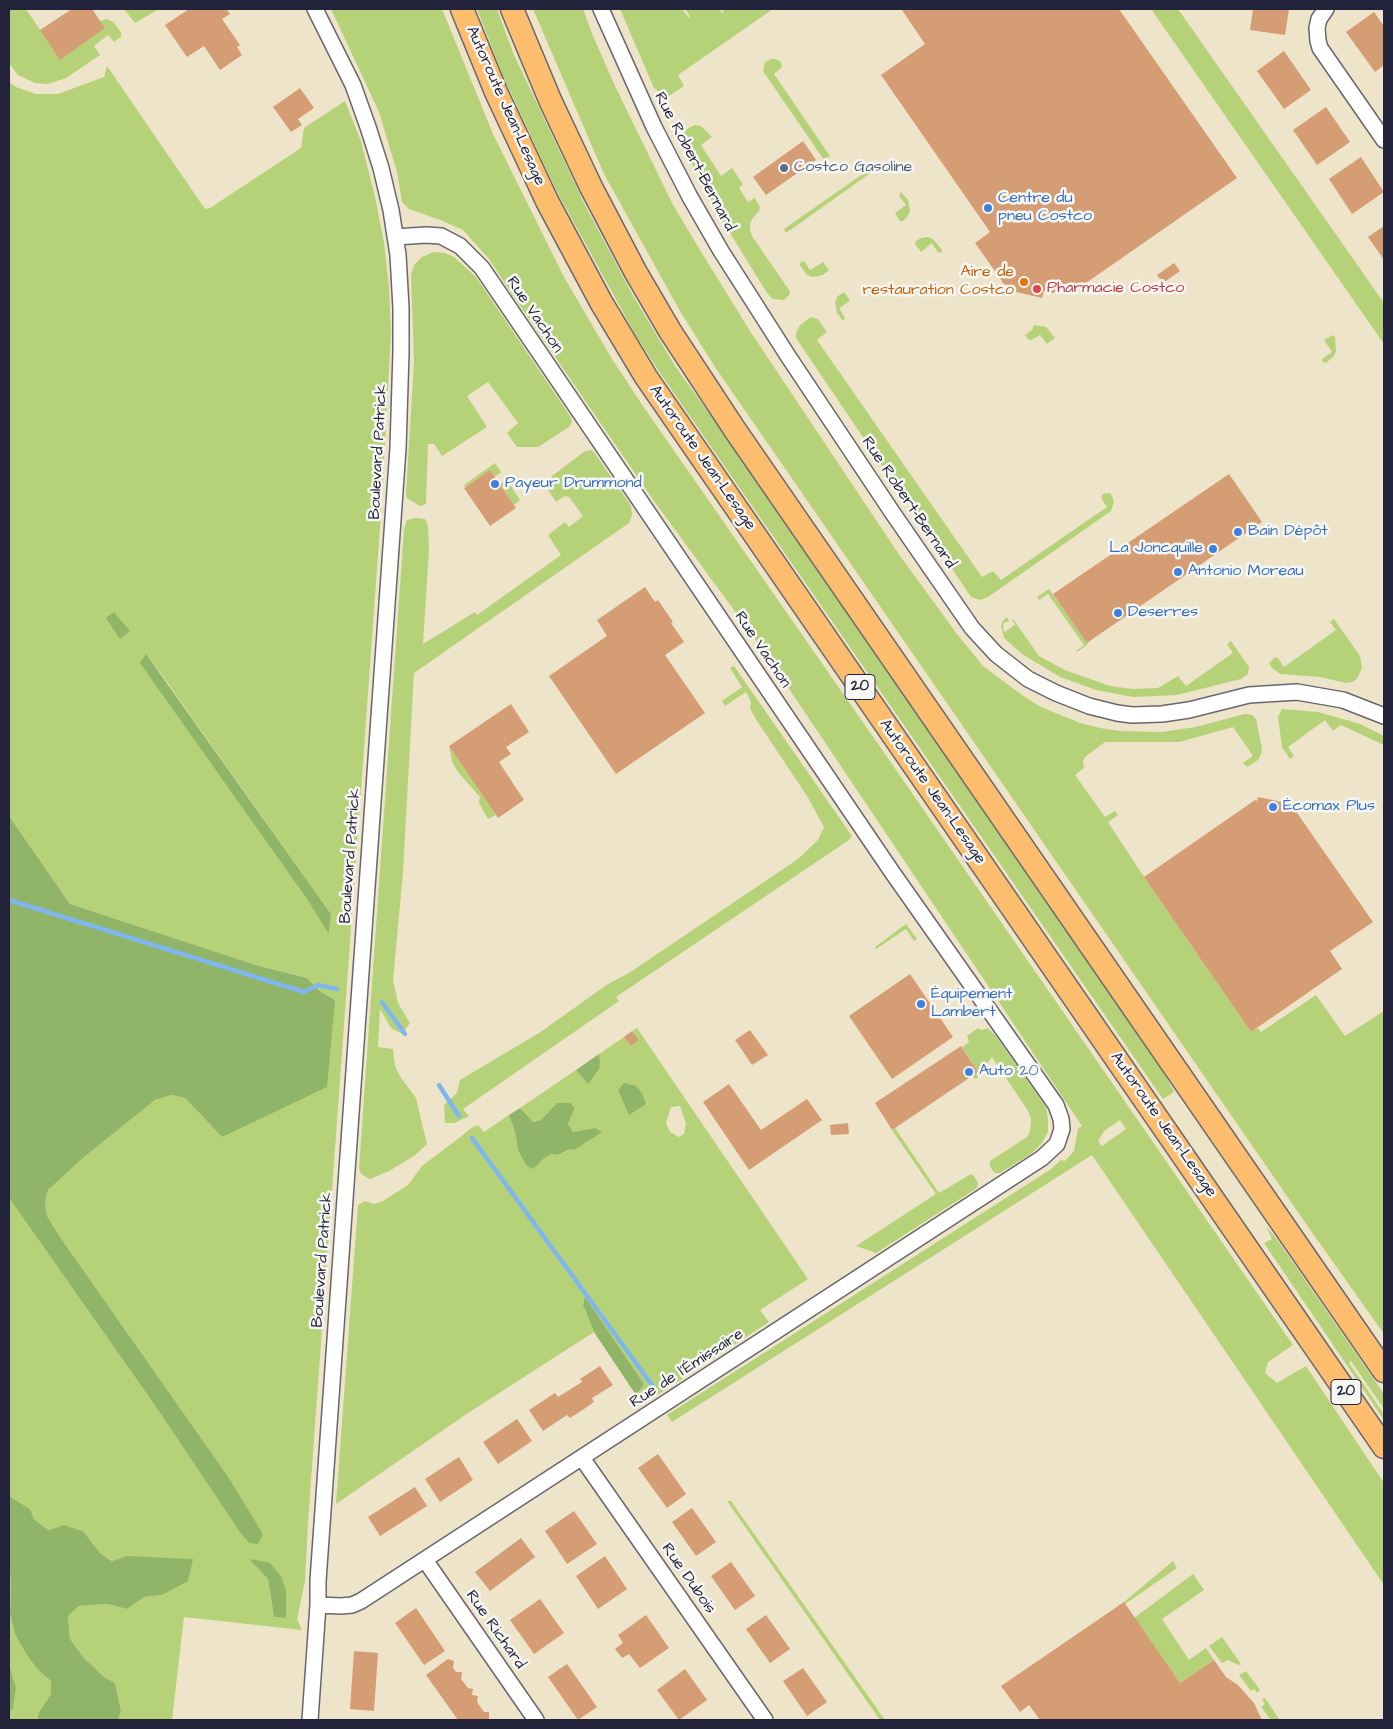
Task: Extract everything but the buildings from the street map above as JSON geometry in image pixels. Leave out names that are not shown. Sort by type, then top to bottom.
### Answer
[{"type":"highway","name":"Autoroute Jean-Lesage","points":[[462,9],[496,92],[547,201],[601,302],[646,377],[1384,1447]]},
{"type":"highway","name":"20","points":[[512,9],[554,107],[591,186],[635,271],[670,331],[740,437],[1384,1371]]},
{"type":"street","name":"Boulevard Patrick","points":[[310,1720],[318,1581],[398,448],[401,326],[399,273],[395,237],[385,183],[368,127],[350,79],[315,9]]},
{"type":"street","name":"Rue Robert-Bernard","points":[[601,9],[657,134],[721,251],[793,364],[892,512],[970,625],[996,654],[1028,679],[1056,693],[1089,706],[1117,713],[1162,714],[1189,710],[1249,695],[1290,692],[1329,697],[1358,705],[1384,716]]},
{"type":"street","points":[[1322,14],[1316,32],[1320,48],[1384,140]]},
{"type":"street","name":"Rue Vachon","points":[[395,237],[426,234],[441,236],[460,246],[482,268],[887,864],[1056,1106],[1061,1119],[1061,1134]]},
{"type":"street","name":"Rue de l'Émissaire","points":[[318,1606],[336,1607],[356,1603],[425,1560],[1042,1158],[1054,1148],[1061,1134]]},
{"type":"street","name":"Rue Dubois","points":[[582,1458],[765,1720]]},
{"type":"street","name":"Rue Richard","points":[[425,1560],[536,1720]]},
{"type":"green space","points":[[9,9],[26,9],[60,59],[105,28],[100,21],[107,19],[113,22],[121,32],[121,37],[114,42],[108,35],[94,46],[100,55],[66,78],[48,84],[35,83],[18,75],[9,63]]},
{"type":"green space","points":[[124,9],[159,9],[135,23]]},
{"type":"green space","points":[[331,9],[442,9],[493,134],[564,277],[612,359],[1293,1345],[1268,1362],[1265,1373],[1277,1383],[1306,1366],[1384,1483],[1384,1585],[1092,1155],[672,1422],[667,1415],[1051,1169],[1061,1160],[1065,1161],[1074,1151],[1078,1129],[1082,1126],[761,647],[654,501],[489,259],[463,230],[409,209],[402,202],[397,172],[379,112]],"holes":[[[1120,1120],[1126,1129],[1102,1146],[1098,1141],[1104,1131]]]},
{"type":"green space","points":[[477,9],[497,9],[514,55],[586,207],[631,292],[675,366],[747,466],[1159,1063],[1174,1092],[1163,1099],[662,376],[635,334],[556,190],[503,76]]},
{"type":"green space","points":[[533,9],[583,9],[616,88],[672,203],[700,250],[750,331],[898,553],[957,634],[983,666],[1041,707],[1080,723],[1100,728],[1120,731],[1162,732],[1195,727],[1245,714],[1252,715],[1256,719],[1262,749],[1258,760],[1247,767],[1243,763],[1253,756],[1233,727],[1179,742],[1105,742],[1085,757],[1083,761],[1084,768],[1075,775],[1105,817],[1115,811],[1118,815],[1108,822],[1251,1032],[1258,1028],[1261,1032],[1316,995],[1345,1036],[1384,1011],[1384,1334],[715,367],[680,311],[604,174]]},
{"type":"green space","points":[[620,9],[682,9],[689,18],[690,16],[685,9],[719,9],[722,13],[724,12],[721,9],[773,9],[678,75],[684,86],[669,96],[664,96],[654,88]]},
{"type":"green space","points":[[1151,9],[1178,9],[1384,303],[1384,344]]},
{"type":"green space","points":[[771,59],[781,62],[782,67],[774,74],[830,156],[824,160],[763,71],[765,62]]},
{"type":"green space","points":[[107,66],[205,209],[210,208],[301,148],[304,128],[345,101],[361,141],[375,197],[384,243],[389,287],[391,334],[381,514],[305,1581],[297,1619],[302,1630],[184,1617],[172,1720],[118,1720],[121,1711],[115,1683],[104,1677],[83,1657],[70,1639],[68,1616],[79,1606],[107,1604],[127,1609],[144,1597],[162,1595],[126,1556],[113,1561],[101,1554],[83,1531],[64,1525],[48,1530],[34,1519],[30,1509],[9,1496],[9,1198],[249,1543],[263,1534],[229,1478],[60,1237],[47,1216],[45,1202],[48,1190],[83,1158],[155,1100],[171,1095],[185,1098],[222,1137],[335,1000],[321,992],[307,978],[259,966],[70,904],[9,816],[9,82],[16,87],[36,94],[58,94],[104,77]],"holes":[[[147,654],[331,914],[329,933],[305,896]],[[250,1560],[286,1591],[285,1618],[274,1617],[268,1579]]]},
{"type":"green space","points":[[695,125],[701,126],[712,137],[701,145],[721,176],[732,168],[743,184],[739,188],[748,202],[755,198],[760,207],[752,219],[750,230],[752,236],[789,290],[790,294],[784,300],[773,299],[767,293],[722,220],[683,147],[682,138],[685,131]]},
{"type":"green space","points":[[877,164],[879,167],[786,233],[784,229]]},
{"type":"green space","points":[[901,192],[908,200],[910,211],[903,221],[900,221],[895,213],[906,205],[899,196]]},
{"type":"green space","points":[[927,237],[933,239],[942,252],[938,253],[932,243],[921,252],[915,244],[916,241]]},
{"type":"green space","points":[[434,252],[445,253],[454,257],[476,277],[570,416],[572,422],[569,427],[538,447],[517,447],[507,433],[518,423],[488,382],[467,396],[487,427],[442,456],[434,444],[428,444],[426,504],[420,506],[408,499],[406,495],[414,361],[411,275],[414,265],[422,257]]},
{"type":"green space","points":[[804,261],[810,270],[823,262],[829,270],[823,275],[813,277],[807,275],[800,265]]},
{"type":"green space","points":[[845,293],[850,301],[839,308],[845,318],[843,321],[837,313],[835,302],[838,296]]},
{"type":"green space","points":[[811,317],[818,319],[826,331],[817,340],[982,577],[993,571],[1001,580],[1107,507],[1101,498],[1103,494],[1110,493],[1112,496],[1114,502],[1111,511],[988,597],[980,600],[971,597],[796,338],[800,325]]},
{"type":"green space","points":[[1034,325],[1046,327],[1055,338],[1047,344],[1040,335],[1029,340],[1025,335],[1032,330]]},
{"type":"green space","points":[[1333,335],[1335,337],[1336,351],[1334,356],[1326,363],[1322,359],[1332,352],[1324,340]]},
{"type":"green space","points":[[591,450],[631,506],[632,515],[629,523],[414,673],[403,872],[393,980],[398,1003],[410,1023],[402,1034],[391,1028],[380,1009],[378,1047],[393,1049],[395,1066],[401,1078],[416,1098],[427,1144],[414,1156],[389,1171],[370,1179],[361,1174],[359,1168],[404,529],[407,520],[416,518],[425,519],[428,526],[429,550],[423,644],[475,612],[477,615],[561,555],[548,535],[565,522],[569,527],[583,516],[569,497],[565,496],[556,502],[548,490],[552,476],[585,451]]},
{"type":"green space","points":[[495,463],[501,472],[495,477],[490,470],[465,487],[464,485]]},
{"type":"green space","points":[[507,480],[520,500],[514,505],[500,484]]},
{"type":"green space","points":[[1049,589],[1088,644],[1077,652],[1084,645],[1048,594],[1039,600],[1037,597]]},
{"type":"green space","points":[[114,612],[130,631],[120,639],[106,618]]},
{"type":"green space","points":[[1007,617],[1009,621],[1004,623],[1003,629],[1005,632],[1015,625],[1013,619],[1039,656],[1065,670],[1110,686],[1133,689],[1158,688],[1178,676],[1186,686],[1233,653],[1227,644],[1231,641],[1249,667],[1248,674],[1241,679],[1177,695],[1133,697],[1096,690],[1060,677],[1022,654],[1004,638],[1001,626]]},
{"type":"green space","points":[[1334,619],[1360,656],[1362,668],[1357,679],[1346,683],[1320,677],[1280,674],[1272,668],[1269,663],[1275,657],[1278,658],[1284,667],[1336,630],[1330,622]]},
{"type":"green space","points":[[146,654],[331,914],[329,934],[305,896],[140,663]]},
{"type":"green space","points":[[734,666],[852,836],[849,840],[616,997],[619,1001],[463,1109],[469,1116],[455,1123],[445,1123],[444,1105],[457,1093],[460,1080],[539,1033],[608,984],[629,973],[798,859],[818,840],[824,827],[807,796],[755,718],[746,692],[725,706],[722,701],[742,687],[730,668]]},
{"type":"green space","points":[[1282,709],[1318,712],[1360,724],[1384,736],[1384,745],[1341,725],[1333,731],[1325,720],[1288,747],[1294,756],[1290,759],[1282,747],[1278,717]]},
{"type":"green space","points":[[449,746],[496,815],[488,819],[479,803],[480,797],[457,771],[452,761]]},
{"type":"green space","points":[[9,816],[70,904],[259,966],[307,978],[321,992],[335,1000],[327,1087],[222,1137],[185,1098],[171,1095],[155,1100],[83,1158],[48,1190],[45,1202],[47,1216],[60,1237],[229,1478],[263,1534],[258,1544],[249,1543],[241,1534],[154,1404],[9,1198]]},
{"type":"green space","points":[[906,924],[917,939],[914,941],[906,929],[876,949],[875,947]]},
{"type":"green space","points":[[637,1028],[808,1279],[760,1310],[769,1322],[642,1405],[636,1395],[644,1384],[585,1298],[583,1305],[594,1332],[468,1413],[336,1504],[358,1205],[365,1201],[374,1204],[383,1201],[408,1185],[422,1166],[471,1128],[478,1125],[484,1132],[509,1115],[515,1132],[518,1150],[542,1160],[551,1154],[558,1155],[571,1149],[595,1128],[573,1132],[568,1124],[575,1108],[557,1103],[541,1120],[533,1122],[520,1108],[576,1070],[588,1083],[600,1061],[599,1054],[624,1037],[631,1046],[639,1040],[632,1031]],"holes":[[[680,1106],[686,1124],[684,1134],[679,1137],[670,1132],[666,1123],[671,1107]]]},
{"type":"green space","points":[[978,1028],[981,1030],[988,1028],[995,1035],[1046,1107],[1048,1119],[1048,1132],[1042,1143],[1032,1153],[1000,1173],[995,1173],[992,1170],[990,1161],[1027,1137],[1030,1131],[1031,1119],[1028,1111],[992,1057],[982,1070],[983,1073],[975,1079],[973,1076],[978,1072],[962,1047],[969,1042],[967,1036]]},
{"type":"green space","points":[[599,1054],[599,1069],[588,1084],[576,1070]]},
{"type":"green space","points":[[624,1083],[636,1086],[642,1093],[646,1104],[629,1115],[618,1090]]},
{"type":"green space","points":[[557,1103],[570,1103],[575,1108],[568,1124],[573,1132],[595,1128],[602,1132],[574,1150],[570,1149],[558,1155],[551,1154],[533,1169],[526,1165],[518,1150],[515,1132],[509,1115],[520,1108],[533,1122],[541,1120]]},
{"type":"green space","points":[[895,1128],[939,1193],[971,1174],[978,1183],[977,1188],[876,1253],[856,1246],[936,1194],[892,1130]]},
{"type":"green space","points":[[1266,1226],[1384,1394],[1384,1409],[1351,1361],[1349,1363],[1384,1414],[1384,1420],[1264,1243],[1272,1239]]},
{"type":"green space","points":[[585,1297],[644,1384],[636,1395],[594,1332],[583,1305]]},
{"type":"green space","points":[[9,1496],[30,1509],[34,1519],[48,1530],[64,1525],[83,1531],[101,1554],[112,1561],[126,1556],[193,1559],[188,1581],[162,1595],[144,1597],[127,1609],[107,1604],[79,1606],[68,1616],[70,1639],[83,1657],[104,1677],[115,1683],[121,1711],[118,1720],[37,1720],[39,1712],[51,1694],[51,1681],[39,1671],[27,1655],[15,1634],[10,1613]]},
{"type":"green space","points":[[727,1501],[731,1501],[885,1720],[880,1720]]},
{"type":"green space","points":[[249,1559],[270,1563],[281,1576],[286,1591],[286,1618],[274,1617],[268,1579]]},
{"type":"green space","points":[[1173,1561],[1177,1568],[1125,1604],[1124,1602]]},
{"type":"green space","points":[[9,1565],[11,1583],[10,1613],[39,1671],[51,1681],[51,1694],[39,1712],[37,1720],[9,1720],[9,1712],[13,1708],[16,1688],[9,1664]]},
{"type":"green space","points":[[1193,1574],[1204,1590],[1162,1619],[1189,1660],[1206,1648],[1214,1660],[1180,1683],[1134,1618]]},
{"type":"green space","points":[[1222,1637],[1241,1664],[1239,1665],[1228,1660],[1222,1663],[1209,1646]]},
{"type":"green space","points":[[9,1664],[16,1688],[13,1709],[9,1712]]},
{"type":"green space","points":[[1246,1671],[1260,1690],[1257,1693],[1254,1689],[1251,1691],[1239,1675]]},
{"type":"green space","points":[[1265,1698],[1279,1719],[1271,1720],[1261,1707],[1265,1704],[1262,1700]]},
{"type":"waterway","points":[[9,900],[304,992],[318,985],[337,989]]},
{"type":"waterway","points":[[382,1002],[405,1034]]},
{"type":"waterway","points":[[439,1085],[459,1116]]},
{"type":"waterway","points":[[472,1138],[652,1385]]},
{"type":"place","name":"Costco Gasoline","points":[[784,168]]},
{"type":"place","name":"Centre du pneu Costco","points":[[988,208]]},
{"type":"place","name":"Aire de restauration Costco","points":[[1024,282]]},
{"type":"place","name":"Pharmacie Costco","points":[[1037,289]]},
{"type":"place","name":"Payeur Drummond","points":[[495,484]]},
{"type":"place","name":"Bain Dépôt","points":[[1238,532]]},
{"type":"place","name":"La Joncquille","points":[[1213,549]]},
{"type":"place","name":"Antonio Moreau","points":[[1178,572]]},
{"type":"place","name":"Deserres","points":[[1118,613]]},
{"type":"place","name":"Écomax Plus","points":[[1273,807]]},
{"type":"place","name":"Équipement Lambert","points":[[921,1004]]},
{"type":"place","name":"Auto 20","points":[[969,1072]]}]
